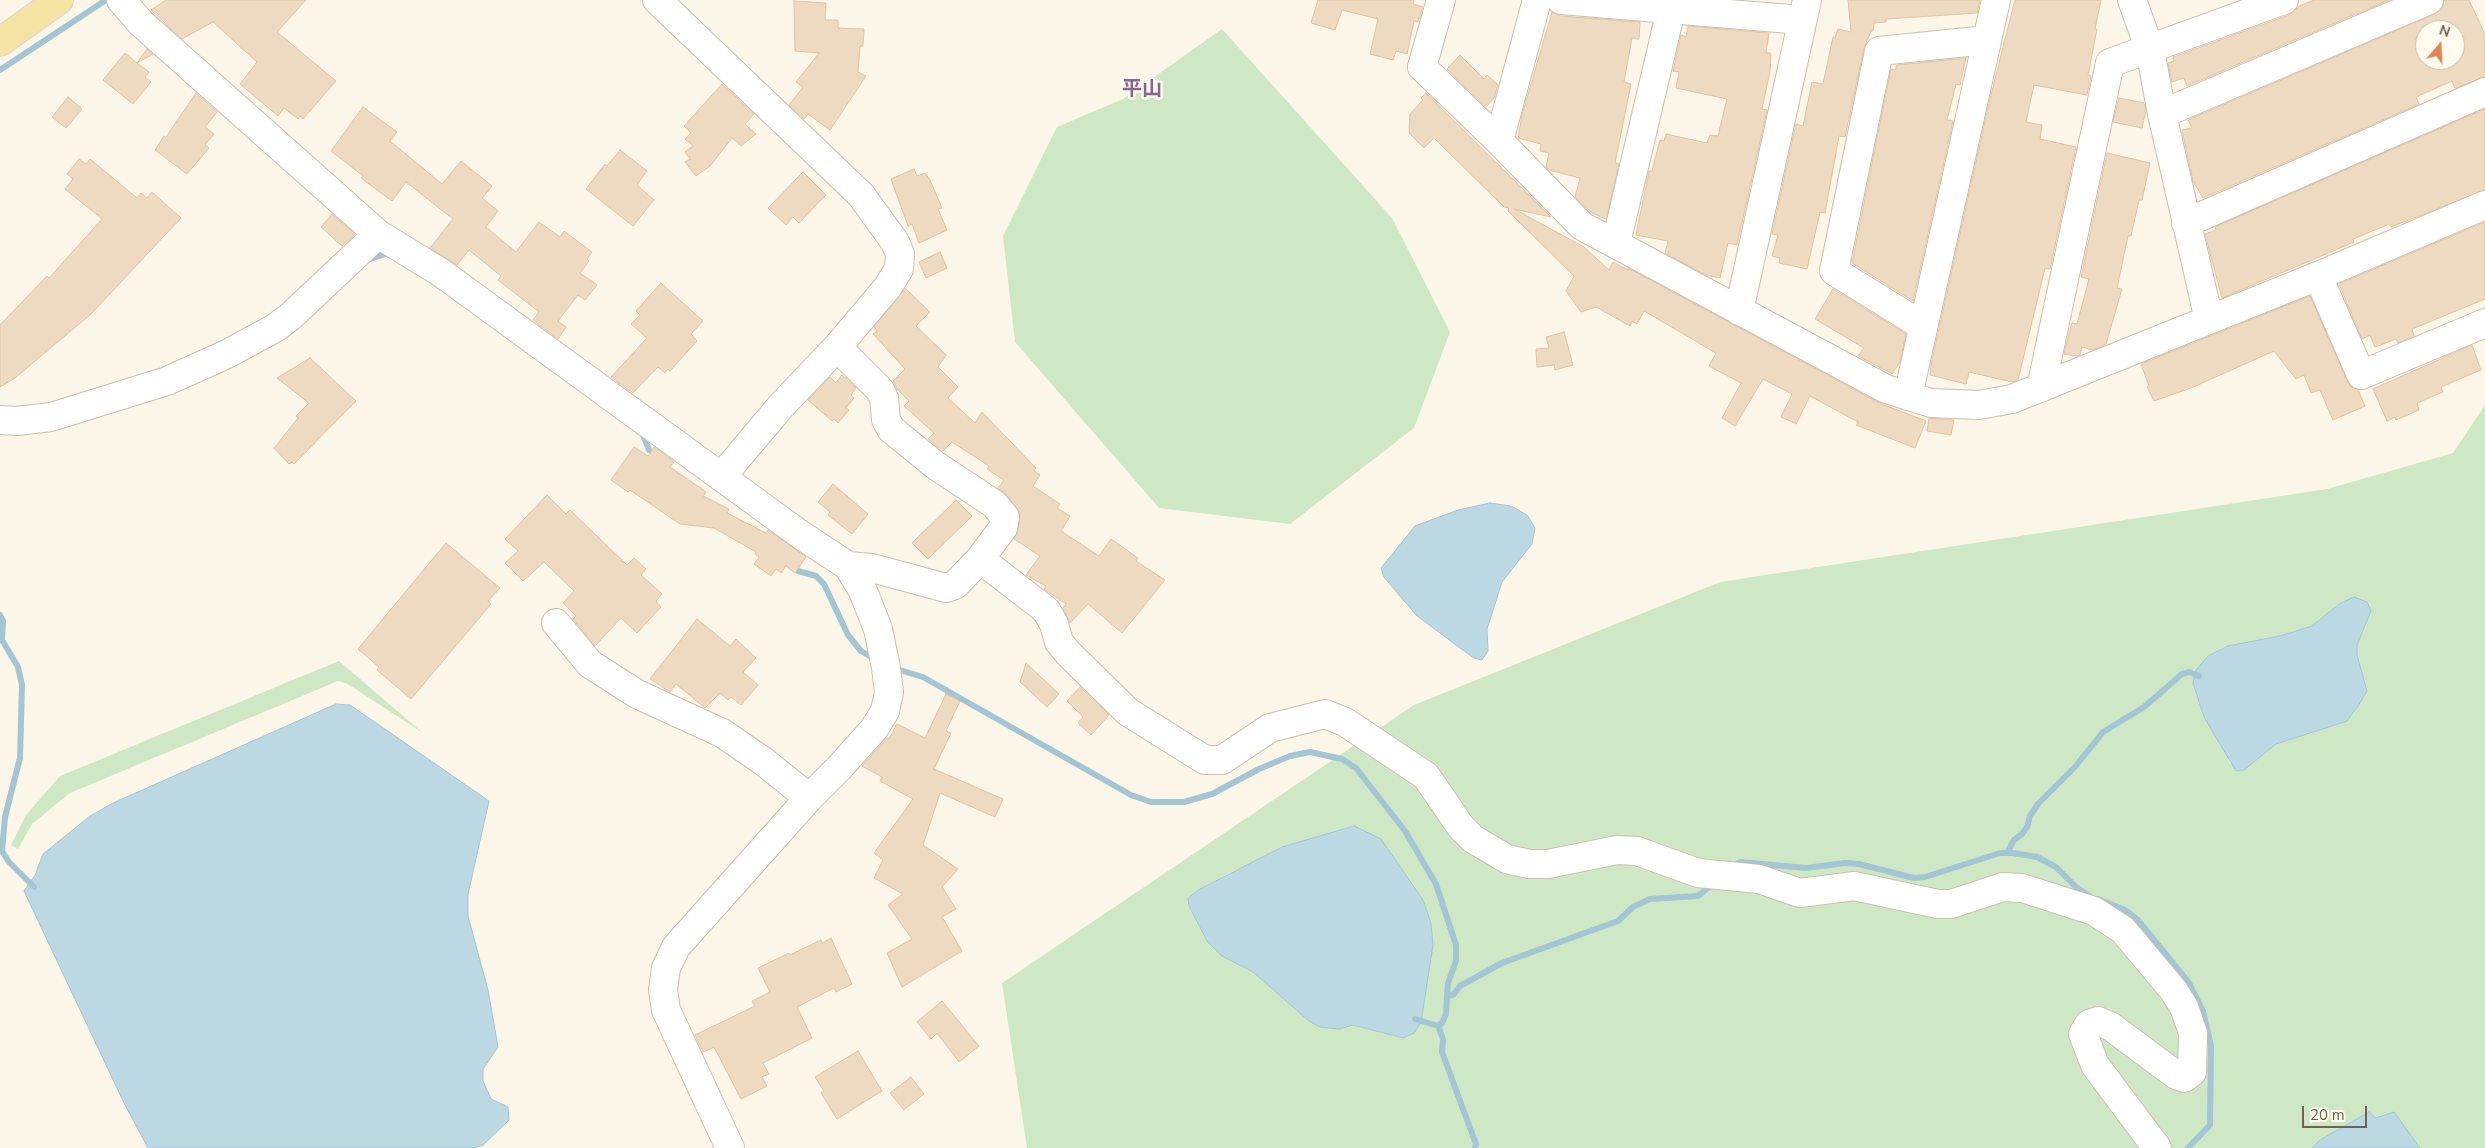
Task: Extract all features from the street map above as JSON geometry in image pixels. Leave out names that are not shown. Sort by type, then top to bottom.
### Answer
[{"type":"main road","points":[[0,42],[59,0]]},
{"type":"street","points":[[121,0],[141,23],[378,234],[440,272],[801,535],[848,566],[863,591],[875,621],[885,663],[889,692],[885,711],[868,735],[676,947],[666,968],[663,990],[666,1010],[730,1148]]},
{"type":"street","points":[[657,0],[861,195],[895,242],[900,254],[899,269],[887,288],[837,348],[781,406],[722,476]]},
{"type":"street","points":[[1441,0],[1422,68],[1500,141],[1582,226],[1886,389],[1931,403],[1979,405],[2012,400],[2318,276],[2485,205]]},
{"type":"street","points":[[1500,141],[1537,0]]},
{"type":"street","points":[[1561,0],[1671,10],[1805,10],[1739,311]]},
{"type":"street","points":[[1908,396],[1996,0]]},
{"type":"street","points":[[2132,0],[2150,50],[2162,114],[2209,320]]},
{"type":"street","points":[[2041,388],[2110,64],[2284,0]]},
{"type":"street","points":[[2162,114],[2429,0]]},
{"type":"street","points":[[1616,243],[1671,10]]},
{"type":"street","points":[[1923,326],[1834,271],[1879,51],[1987,40]]},
{"type":"street","points":[[2186,223],[2485,92]]},
{"type":"street","points":[[0,420],[18,421],[51,417],[167,381],[227,354],[275,328],[292,316],[378,234]]},
{"type":"street","points":[[2318,276],[2361,375],[2485,323]]},
{"type":"street","points":[[837,348],[880,390],[884,398],[886,420],[891,429],[935,465],[994,504],[1006,517],[1003,528],[980,559],[955,585],[946,588],[872,568],[848,566]]},
{"type":"street","points":[[980,559],[1046,610],[1054,624],[1059,642],[1068,654],[1128,712],[1205,760],[1222,760],[1270,728],[1325,714],[1345,722],[1426,776],[1461,827],[1473,839],[1507,859],[1529,864],[1548,864],[1616,850],[1637,851],[1698,873],[1759,879],[1800,893],[1854,886],[1938,904],[1952,904],[2003,887],[2022,888],[2094,911],[2123,930],[2154,966],[2184,1007],[2193,1033],[2192,1072],[2184,1078],[2176,1076],[2110,1026],[2098,1021],[2089,1024],[2084,1034],[2095,1065],[2157,1148]]},
{"type":"street","points":[[556,623],[590,664],[638,694],[722,733],[764,761],[809,798]]},
{"type":"green space","points":[[1222,29],[1392,218],[1450,332],[1414,428],[1290,524],[1159,508],[1015,342],[1003,236],[1057,127],[1123,99]]},
{"type":"green space","points":[[2485,405],[2485,1148],[2420,1148],[2405,1127],[2376,1118],[2369,1112],[2320,1140],[2312,1148],[1027,1148],[1002,983],[1414,705],[1720,582],[2327,489],[2453,453]],"holes":[[[2339,604],[2371,611],[2357,645],[2357,655],[2367,691],[2358,706],[2347,721],[2276,744],[2244,770],[2236,770],[2228,760],[2280,636],[2312,626]],[[1353,826],[1423,900],[1431,923],[1433,945],[1403,1038],[1353,1025],[1339,1029],[1309,1021],[1253,972],[1222,956],[1207,941],[1188,898],[1198,890],[1233,871]]]},
{"type":"green space","points":[[339,661],[423,733],[346,683],[338,681],[70,793],[32,824],[18,849],[11,845],[26,815],[60,776]]},
{"type":"water","points":[[1490,503],[1511,506],[1527,515],[1535,528],[1532,544],[1502,582],[1487,629],[1488,651],[1482,660],[1474,658],[1416,615],[1384,577],[1381,568],[1415,526],[1458,510]]},
{"type":"water","points":[[2354,597],[2367,602],[2371,611],[2357,645],[2357,655],[2367,691],[2358,706],[2347,721],[2276,744],[2244,770],[2236,771],[2204,717],[2193,683],[2196,670],[2208,656],[2228,646],[2280,636],[2312,626],[2339,604]]},
{"type":"water","points":[[336,704],[350,705],[489,801],[468,894],[468,916],[488,990],[498,1047],[483,1069],[483,1081],[491,1099],[508,1107],[509,1120],[483,1145],[474,1148],[148,1148],[124,1103],[24,891],[35,875],[43,854],[90,816],[113,803]]},
{"type":"water","points":[[1354,826],[1381,839],[1423,900],[1431,923],[1433,945],[1421,1022],[1414,1033],[1403,1038],[1353,1025],[1339,1029],[1320,1027],[1309,1021],[1253,972],[1222,956],[1207,941],[1189,906],[1188,898],[1198,890],[1282,847]]},
{"type":"water","points":[[2369,1112],[2376,1118],[2394,1112],[2420,1148],[2312,1148],[2320,1140]]},
{"type":"building","points":[[166,0],[306,0],[277,32],[336,81],[303,119],[300,116],[298,119],[284,108],[278,116],[240,84],[257,62],[213,22],[182,39],[151,10]]},
{"type":"building","points":[[1318,0],[1414,0],[1413,4],[1423,7],[1418,22],[1414,21],[1407,54],[1396,51],[1393,60],[1370,54],[1378,19],[1342,10],[1335,30],[1311,23]]},
{"type":"building","points":[[1848,0],[1980,0],[1977,13],[1886,19],[1886,22],[1874,23],[1873,31],[1871,31],[1864,48],[1845,137],[1839,136],[1825,213],[1820,212],[1807,269],[1779,263],[1780,258],[1772,256],[1778,235],[1772,234],[1796,124],[1803,126],[1812,82],[1823,84],[1833,37],[1835,38],[1838,29],[1851,32]]},
{"type":"building","points":[[2015,0],[2101,0],[2088,75],[2091,76],[2087,95],[2034,85],[2026,122],[2042,125],[2040,139],[2076,147],[2050,269],[2045,268],[2018,380],[2012,382],[1969,372],[1966,384],[1930,375],[1931,365],[1990,99]]},
{"type":"building","points":[[2314,0],[2389,0],[2187,86],[2184,78],[2172,82],[2168,63],[2174,61],[2173,57],[2289,15],[2299,6]]},
{"type":"building","points":[[2444,0],[2469,0],[2485,34],[2485,77],[2455,88],[2452,81],[2416,97],[2419,104],[2203,198],[2193,181],[2182,130],[2192,128],[2188,120],[2415,23],[2415,70],[2465,70],[2465,20],[2421,20],[2442,9]]},
{"type":"building","points":[[794,1],[826,3],[825,20],[838,20],[838,28],[864,29],[863,46],[860,46],[858,72],[866,76],[830,130],[808,114],[804,119],[789,105],[803,87],[796,82],[819,53],[795,51]]},
{"type":"building","points":[[1552,12],[1560,16],[1640,22],[1639,39],[1632,38],[1624,82],[1631,84],[1615,163],[1619,164],[1606,219],[1592,213],[1575,197],[1580,178],[1549,170],[1546,167],[1549,153],[1540,151],[1541,144],[1518,138],[1522,115]]},
{"type":"building","points":[[1688,26],[1769,33],[1766,53],[1771,53],[1770,71],[1762,109],[1767,110],[1737,245],[1728,243],[1720,278],[1706,275],[1665,253],[1668,241],[1636,235],[1649,171],[1652,171],[1660,140],[1664,141],[1666,134],[1707,143],[1710,135],[1718,136],[1727,99],[1676,88],[1679,72],[1673,71],[1681,35],[1686,37]]},
{"type":"building","points":[[147,49],[153,54],[137,63]]},
{"type":"building","points":[[125,53],[149,72],[145,77],[151,82],[133,104],[103,80]]},
{"type":"building","points":[[1460,55],[1484,79],[1487,75],[1498,85],[1494,98],[1486,107],[1447,69]]},
{"type":"building","points":[[1966,58],[1960,85],[1956,84],[1947,120],[1953,121],[1913,301],[1852,263],[1891,69],[1895,70],[1897,65]]},
{"type":"building","points":[[722,84],[754,114],[745,124],[756,134],[741,146],[732,138],[710,166],[696,176],[685,162],[690,159],[685,152],[693,146],[685,139],[691,133],[684,126]]},
{"type":"building","points":[[196,93],[217,112],[205,127],[214,134],[205,145],[209,148],[187,174],[155,150]]},
{"type":"building","points":[[1426,93],[1551,217],[1514,209],[1584,247],[1609,270],[1613,262],[1628,270],[1628,268],[1879,403],[1926,421],[1915,448],[1856,425],[1858,422],[1810,396],[1796,424],[1781,417],[1792,394],[1763,379],[1735,426],[1722,418],[1741,383],[1709,366],[1716,353],[1644,311],[1637,324],[1632,321],[1630,326],[1596,307],[1581,312],[1566,291],[1574,276],[1508,211],[1509,208],[1504,207],[1434,138],[1424,148],[1409,133],[1410,114],[1423,100],[1421,98]]},
{"type":"building","points":[[68,97],[82,109],[66,128],[52,117]]},
{"type":"building","points":[[2119,98],[2144,103],[2146,111],[2142,128],[2113,122]]},
{"type":"building","points":[[363,107],[397,132],[390,141],[442,184],[461,161],[492,186],[482,198],[498,211],[486,227],[516,252],[539,222],[560,237],[564,231],[592,252],[587,259],[589,261],[580,273],[597,285],[585,300],[578,295],[558,321],[566,327],[558,339],[533,320],[539,312],[498,280],[501,276],[469,250],[457,265],[430,248],[453,219],[406,182],[392,201],[361,178],[363,176],[331,151]]},
{"type":"building","points":[[2485,109],[2485,190],[2391,227],[2389,224],[2353,239],[2354,242],[2222,298],[2205,234],[2216,230],[2215,227]]},
{"type":"building","points":[[620,150],[647,171],[637,185],[654,200],[633,226],[586,189],[605,164],[607,166]]},
{"type":"building","points":[[2107,153],[2150,163],[2142,200],[2139,200],[2131,236],[2128,236],[2117,288],[2122,289],[2106,344],[2093,350],[2082,347],[2080,355],[2076,356],[2064,354],[2072,323],[2077,324],[2089,279],[2081,277]]},
{"type":"building","points":[[79,159],[86,164],[90,159],[137,198],[141,193],[147,198],[152,192],[181,218],[91,314],[15,378],[0,387],[0,325],[47,276],[49,278],[102,219],[65,189],[73,179],[67,174]]},
{"type":"building","points":[[914,169],[917,176],[925,173],[930,180],[942,208],[938,209],[947,230],[919,243],[912,224],[908,226],[891,179]]},
{"type":"building","points":[[803,172],[826,195],[799,223],[793,217],[786,225],[768,208]]},
{"type":"building","points":[[332,214],[355,234],[342,246],[321,227]]},
{"type":"building","points":[[2485,222],[2485,299],[2412,329],[2414,336],[2398,343],[2396,339],[2375,347],[2370,335],[2362,339],[2339,284]]},
{"type":"building","points":[[940,252],[947,268],[926,278],[919,262]]},
{"type":"building","points":[[661,283],[703,321],[691,334],[697,341],[670,371],[668,369],[665,373],[658,367],[633,393],[611,377],[647,338],[631,324],[640,315],[636,311]]},
{"type":"building","points":[[905,288],[930,312],[916,326],[946,355],[938,367],[958,387],[948,398],[975,423],[982,412],[1036,468],[1034,471],[1040,475],[1033,486],[1060,504],[1057,508],[1070,516],[1061,531],[1099,556],[1111,539],[1138,558],[1136,561],[1165,580],[1122,633],[1088,604],[1070,623],[1063,608],[1066,604],[1044,589],[1046,586],[1026,575],[1040,556],[1014,539],[1018,531],[1020,513],[1006,494],[998,488],[1004,480],[987,469],[989,466],[952,442],[943,451],[928,439],[934,433],[904,406],[909,401],[897,389],[893,381],[905,369],[873,334],[877,331],[874,327]]},
{"type":"building","points":[[1833,289],[1906,334],[1900,362],[1892,374],[1858,356],[1864,348],[1815,319]]},
{"type":"building","points":[[2310,296],[2347,381],[2351,387],[2358,390],[2365,406],[2333,420],[2320,390],[2311,393],[2304,375],[2296,379],[2274,351],[2191,388],[2154,401],[2147,387],[2149,386],[2141,364]]},
{"type":"building","points":[[1564,332],[1573,365],[1555,370],[1554,365],[1537,367],[1536,349],[1549,348],[1546,337]]},
{"type":"building","points":[[2472,345],[2481,370],[2441,387],[2443,392],[2417,403],[2419,410],[2396,420],[2395,417],[2387,421],[2373,389]]},
{"type":"building","points":[[310,358],[356,401],[294,464],[292,462],[289,464],[274,448],[298,418],[296,416],[309,403],[277,378]]},
{"type":"building","points":[[842,375],[856,388],[851,395],[854,398],[846,408],[849,410],[838,423],[834,419],[832,421],[808,400],[830,377],[836,383]]},
{"type":"building","points":[[1929,418],[1954,420],[1951,435],[1927,431]]},
{"type":"building","points":[[634,447],[648,456],[654,447],[674,462],[670,467],[706,492],[703,496],[729,509],[727,513],[766,533],[768,530],[806,557],[795,573],[786,566],[781,573],[776,569],[771,576],[754,564],[759,557],[755,554],[756,552],[714,528],[680,524],[630,490],[628,492],[611,480]]},
{"type":"building","points":[[833,484],[868,514],[852,534],[828,515],[830,512],[818,502]]},
{"type":"building","points":[[547,495],[566,514],[570,510],[627,565],[634,558],[646,569],[641,575],[662,594],[656,601],[661,607],[637,633],[621,618],[595,646],[573,619],[576,616],[563,603],[574,591],[544,562],[523,581],[505,563],[518,551],[505,539]]},
{"type":"building","points":[[956,500],[972,516],[928,559],[912,543]]},
{"type":"building","points":[[446,543],[500,588],[488,601],[491,604],[411,699],[377,670],[379,667],[358,649]]},
{"type":"building","points":[[697,619],[730,646],[736,639],[756,658],[743,672],[758,685],[741,705],[731,697],[728,700],[720,693],[705,708],[676,684],[670,692],[650,679]]},
{"type":"building","points":[[1026,663],[1059,694],[1047,707],[1020,682]]},
{"type":"building","points":[[1080,687],[1109,715],[1091,735],[1078,723],[1083,717],[1067,701]]},
{"type":"building","points":[[946,694],[960,701],[946,731],[951,733],[934,769],[1003,799],[995,817],[940,793],[923,845],[958,869],[942,887],[956,909],[942,917],[962,951],[902,987],[887,953],[912,939],[888,905],[903,894],[874,878],[883,860],[874,853],[913,799],[880,781],[882,777],[862,766],[887,738],[889,739],[897,724],[925,738]]},
{"type":"building","points":[[831,938],[852,984],[836,992],[834,988],[797,1007],[812,1038],[763,1063],[769,1074],[762,1077],[767,1086],[741,1099],[714,1047],[703,1052],[695,1035],[755,1006],[752,1001],[770,992],[758,968],[789,953],[790,955],[821,940],[822,943]]},
{"type":"building","points":[[942,1001],[979,1046],[959,1062],[937,1033],[931,1039],[917,1022]]},
{"type":"building","points":[[858,1051],[882,1091],[837,1119],[821,1093],[824,1091],[815,1077]]},
{"type":"building","points":[[911,1077],[924,1094],[904,1110],[890,1093]]},
{"type":"waterway","points":[[0,70],[106,0]]},
{"type":"waterway","points":[[367,260],[385,254],[391,255]]},
{"type":"waterway","points":[[641,430],[649,450]]},
{"type":"waterway","points":[[798,571],[816,576],[824,584],[848,635],[861,651],[875,659]]},
{"type":"waterway","points":[[0,615],[3,621],[2,640],[18,667],[22,685],[20,758],[5,817],[2,851],[9,862],[34,887]]},
{"type":"waterway","points":[[893,668],[923,677],[1131,795],[1151,802],[1184,802],[1212,794],[1259,769],[1290,756],[1310,752],[1342,759],[1356,768],[1405,831],[1436,884],[1456,945],[1456,961],[1448,983],[1447,996]]},
{"type":"waterway","points":[[2007,853],[2014,840],[2027,827],[2030,816],[2038,804],[2075,767],[2103,732],[2144,707],[2182,674],[2189,672],[2199,676]]},
{"type":"waterway","points":[[1731,867],[1740,862],[1806,868],[1845,863],[1859,864],[1914,878],[1925,877],[2000,853],[2013,853],[2037,857],[2056,867],[2076,887],[2089,896]]},
{"type":"waterway","points":[[1415,1019],[1438,1026],[1442,1023],[1446,1014],[1447,996],[1453,995],[1460,986],[1502,963],[1618,921],[1633,907],[1650,899],[1698,896],[1714,883]]},
{"type":"waterway","points":[[2098,899],[2125,910],[2138,920],[2189,983],[2203,1011],[2211,1046],[2210,1125],[2188,1148]]},
{"type":"waterway","points":[[1438,1026],[1443,1039],[1442,1052],[1476,1144],[1475,1148]]},
{"type":"district","name":"平山","points":[[1142,90]]}]
